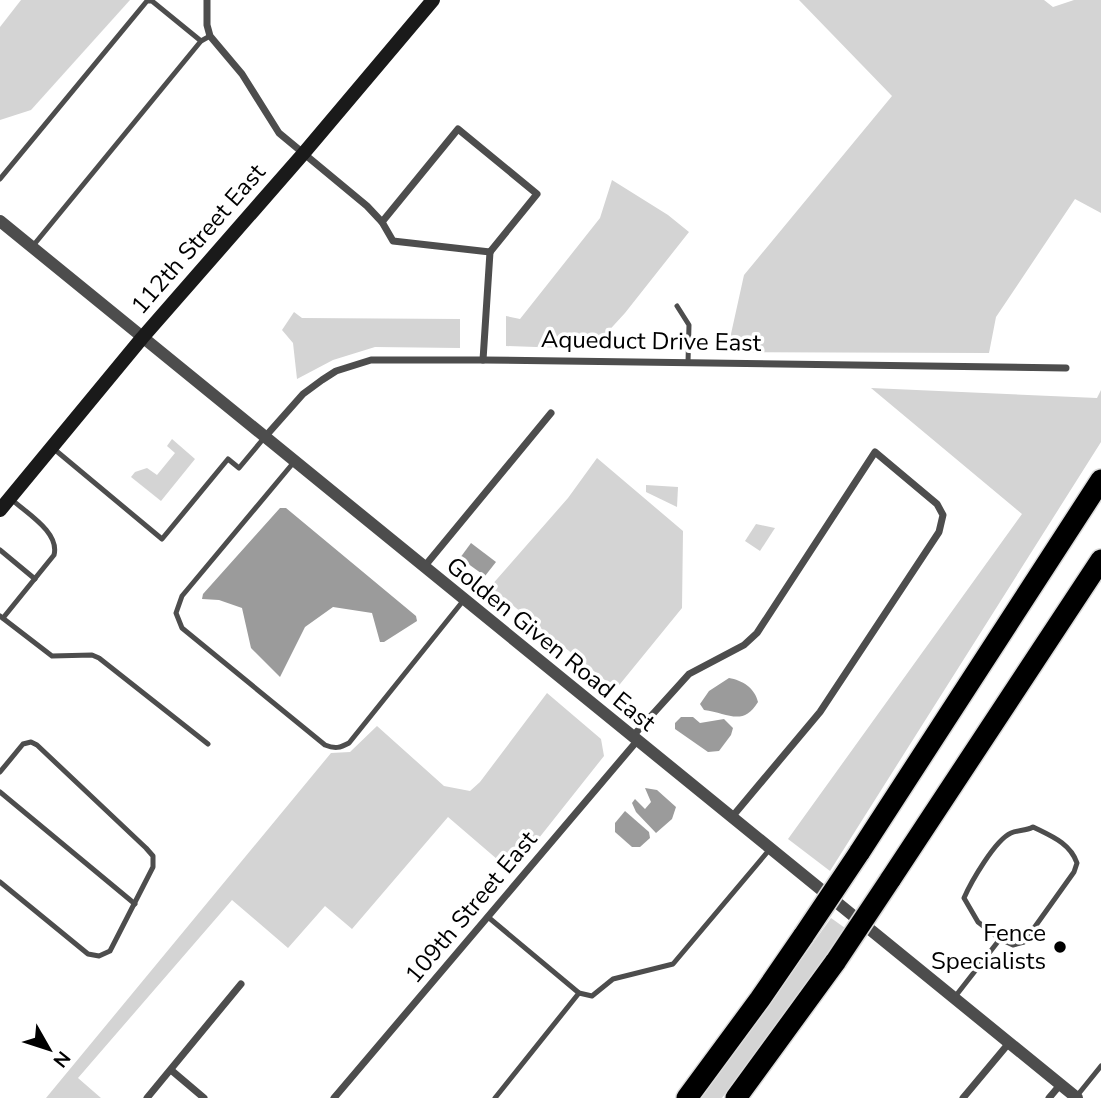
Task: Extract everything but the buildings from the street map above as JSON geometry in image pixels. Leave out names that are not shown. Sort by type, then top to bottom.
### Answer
[{"type":"highway","points":[[687,1098],[752,1010],[859,853],[1101,480]]},
{"type":"highway","points":[[736,1098],[836,961],[1101,559]]},
{"type":"main road","name":"112th Street East","points":[[0,510],[142,338],[433,0]]},
{"type":"street","points":[[207,0],[210,36],[242,74],[279,133],[367,206],[382,222],[393,241],[490,251]]},
{"type":"street","points":[[382,222],[458,129],[537,194],[490,251],[483,360]]},
{"type":"street","name":"Golden Given Road East","points":[[0,221],[1077,1098]]},
{"type":"street","name":"Aqueduct Drive East","points":[[264,438],[303,394],[321,380],[346,367],[370,360],[1066,368]]},
{"type":"street","points":[[424,567],[551,413]]},
{"type":"street","name":"109th Street East","points":[[334,1098],[689,674],[744,645],[757,633],[875,452],[937,504],[943,515],[939,532],[820,712],[732,817]]},
{"type":"street","points":[[147,1098],[241,984]]},
{"type":"street","points":[[963,1098],[1009,1043]]},
{"type":"street","points":[[171,1070],[204,1098]]},
{"type":"street","points":[[1049,1098],[1060,1084]]},
{"type":"lane","points":[[0,179],[147,1],[152,1],[201,41]]},
{"type":"lane","points":[[32,247],[201,41],[210,36]]},
{"type":"lane","points":[[677,306],[690,325],[688,362]]},
{"type":"lane","points":[[52,447],[162,539],[228,459],[239,468],[264,438]]},
{"type":"lane","points":[[294,462],[182,596],[176,613],[182,628],[295,720],[333,748],[349,743],[464,600]]},
{"type":"lane","points":[[10,498],[54,540],[54,555],[1,617],[52,656],[92,655],[99,658],[208,744]]},
{"type":"lane","points":[[0,550],[35,579]]},
{"type":"lane","points":[[0,772],[23,744],[31,742],[37,745],[153,856],[153,867],[110,951],[99,956],[88,954],[0,881]]},
{"type":"lane","points":[[0,792],[135,904]]},
{"type":"lane","points":[[1033,827],[1065,845],[1071,850],[1077,863],[1024,942],[1013,945],[1000,939],[978,922],[964,898],[999,844],[1012,832],[1024,832],[1033,827]]},
{"type":"lane","points":[[488,917],[579,993],[592,996],[613,979],[673,964],[770,849]]},
{"type":"lane","points":[[954,998],[1000,939]]},
{"type":"lane","points":[[495,1098],[579,993]]},
{"type":"lane","points":[[1077,1098],[1101,1066]]},
{"type":"shaded area","points":[[21,0],[130,0],[31,110],[0,120],[0,27]]},
{"type":"shaded area","points":[[799,0],[1044,0],[1053,7],[1074,0],[1101,0],[1101,213],[1075,199],[996,317],[989,353],[727,352],[744,275],[892,96]]},
{"type":"shaded area","points":[[612,180],[668,215],[689,232],[625,313],[592,349],[506,346],[506,316],[520,319],[600,218]]},
{"type":"shaded area","points":[[294,312],[302,318],[460,319],[460,348],[375,347],[333,360],[297,379],[293,343],[282,330]]},
{"type":"shaded area","points":[[871,388],[1097,398],[1101,390],[1101,442],[830,871],[788,839],[1022,514]]},
{"type":"shaded area","points":[[172,439],[195,459],[161,501],[131,477],[135,472],[147,468],[157,475],[175,453],[167,446]]},
{"type":"shaded area","points":[[597,458],[683,531],[682,608],[616,689],[490,587],[568,498]]},
{"type":"shaded area","points":[[646,485],[678,487],[677,507],[646,492]]},
{"type":"shaded area","points":[[280,508],[286,508],[416,616],[417,621],[380,642],[372,613],[333,607],[305,627],[280,677],[251,648],[242,608],[219,600],[202,599],[203,594]]},
{"type":"shaded area","points":[[756,524],[775,528],[760,551],[745,541]]},
{"type":"shaded area","points":[[471,543],[496,562],[485,576],[460,558]]},
{"type":"shaded area","points":[[729,678],[743,683],[754,693],[758,702],[752,710],[741,716],[734,716],[704,710],[700,704],[709,691]]},
{"type":"shaded area","points":[[547,693],[601,739],[604,756],[512,872],[448,817],[352,929],[325,906],[288,948],[232,900],[78,1078],[101,1098],[46,1098],[331,753],[350,752],[377,726],[444,786],[470,791],[480,782]]},
{"type":"shaded area","points":[[681,717],[693,717],[700,723],[724,719],[733,728],[719,751],[708,752],[675,729],[675,723]]},
{"type":"shaded area","points":[[645,788],[657,790],[676,807],[672,819],[656,833],[636,812],[632,803],[635,799],[645,809],[651,802]]},
{"type":"shaded area","points":[[625,811],[649,832],[650,838],[640,847],[632,847],[615,832],[615,823]]},
{"type":"shaded area","points":[[831,918],[845,928],[778,1024],[722,1098],[701,1098]]},
{"type":"place","name":"Fence Specialists","points":[[1060,947]]}]
